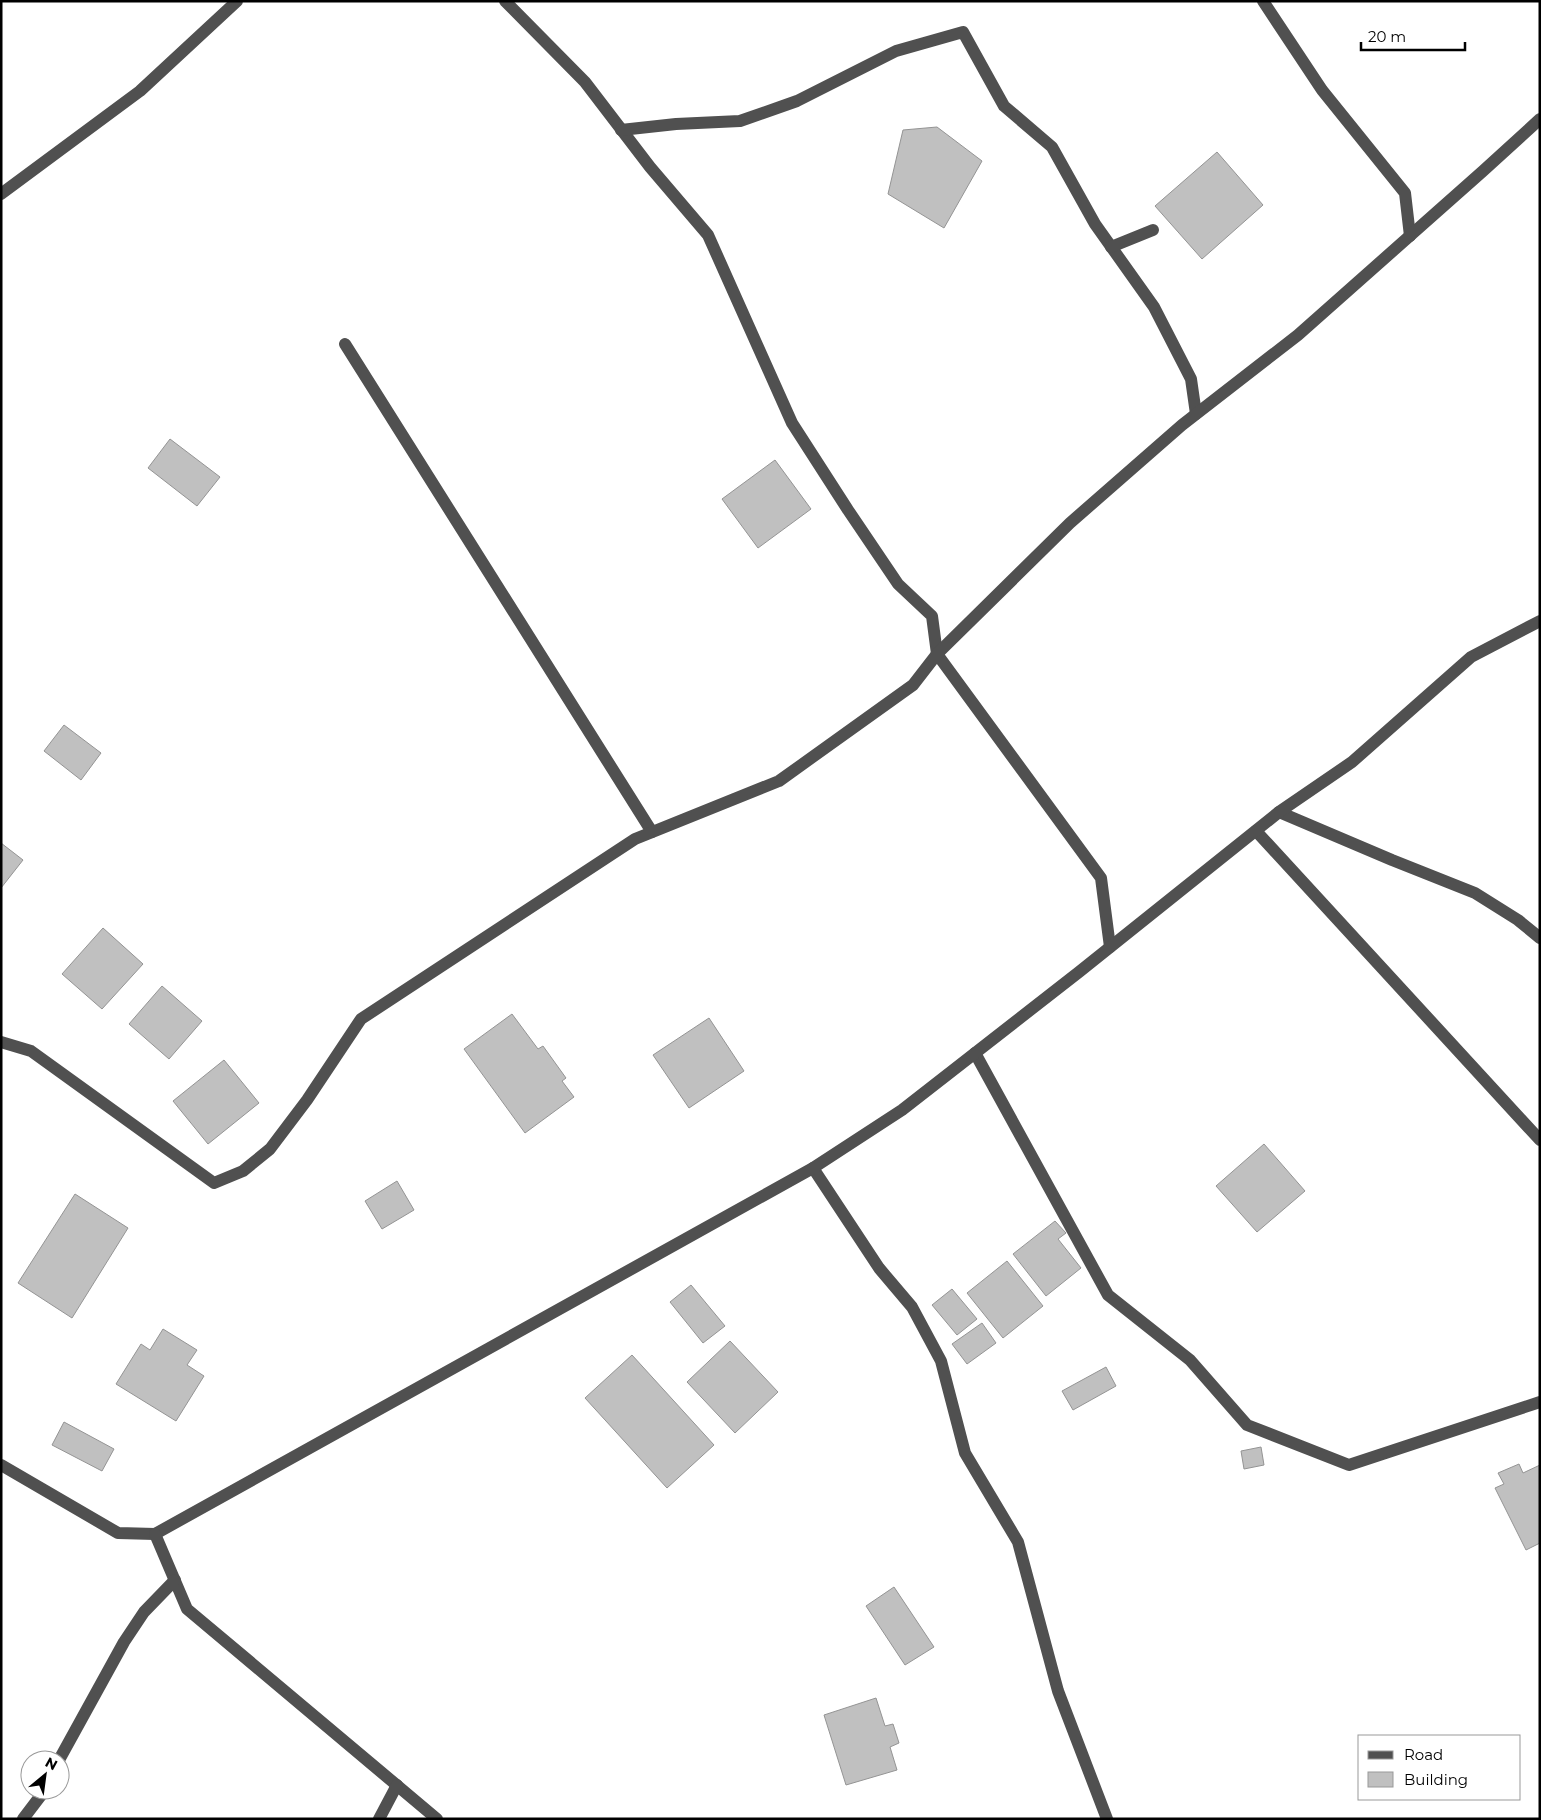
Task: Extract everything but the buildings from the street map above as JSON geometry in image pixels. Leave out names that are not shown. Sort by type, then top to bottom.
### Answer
[{"type":"street","points":[[1,194],[140,90],[237,1]]},
{"type":"street","points":[[505,1],[585,82],[621,130],[708,236],[792,423],[898,584],[932,616],[938,654],[1101,878],[1110,947]]},
{"type":"street","points":[[1263,1],[1322,90],[1405,193],[1410,236]]},
{"type":"street","points":[[621,130],[676,124],[740,121],[797,101],[896,51],[963,32],[1004,106],[1052,147],[1095,224],[1154,307],[1191,379],[1196,414]]},
{"type":"street","points":[[1,1042],[31,1051],[214,1183],[243,1171],[270,1150],[307,1100],[361,1019],[635,839],[779,781],[913,685],[938,654],[1070,523],[1196,414],[1298,335],[1540,119]]},
{"type":"street","points":[[1111,247],[1153,230]]},
{"type":"street","points":[[345,344],[652,832]]},
{"type":"street","points":[[1,1465],[118,1533],[155,1534],[813,1168],[902,1110],[1279,812],[1352,762],[1470,657],[1540,621]]},
{"type":"street","points":[[1279,812],[1475,893],[1518,920],[1540,938]]},
{"type":"street","points":[[1256,831],[1540,1140]]},
{"type":"street","points":[[975,1053],[1108,1295],[1190,1360],[1247,1425],[1348,1465],[1540,1402]]},
{"type":"street","points":[[813,1168],[879,1268],[912,1307],[941,1362],[965,1453],[1018,1542],[1058,1691],[1107,1819]]},
{"type":"street","points":[[155,1534],[187,1609],[437,1819]]},
{"type":"street","points":[[65,1750],[124,1642],[144,1612],[175,1580]]},
{"type":"street","points":[[379,1819],[397,1785]]},
{"type":"street","points":[[23,1819],[37,1800]]}]
